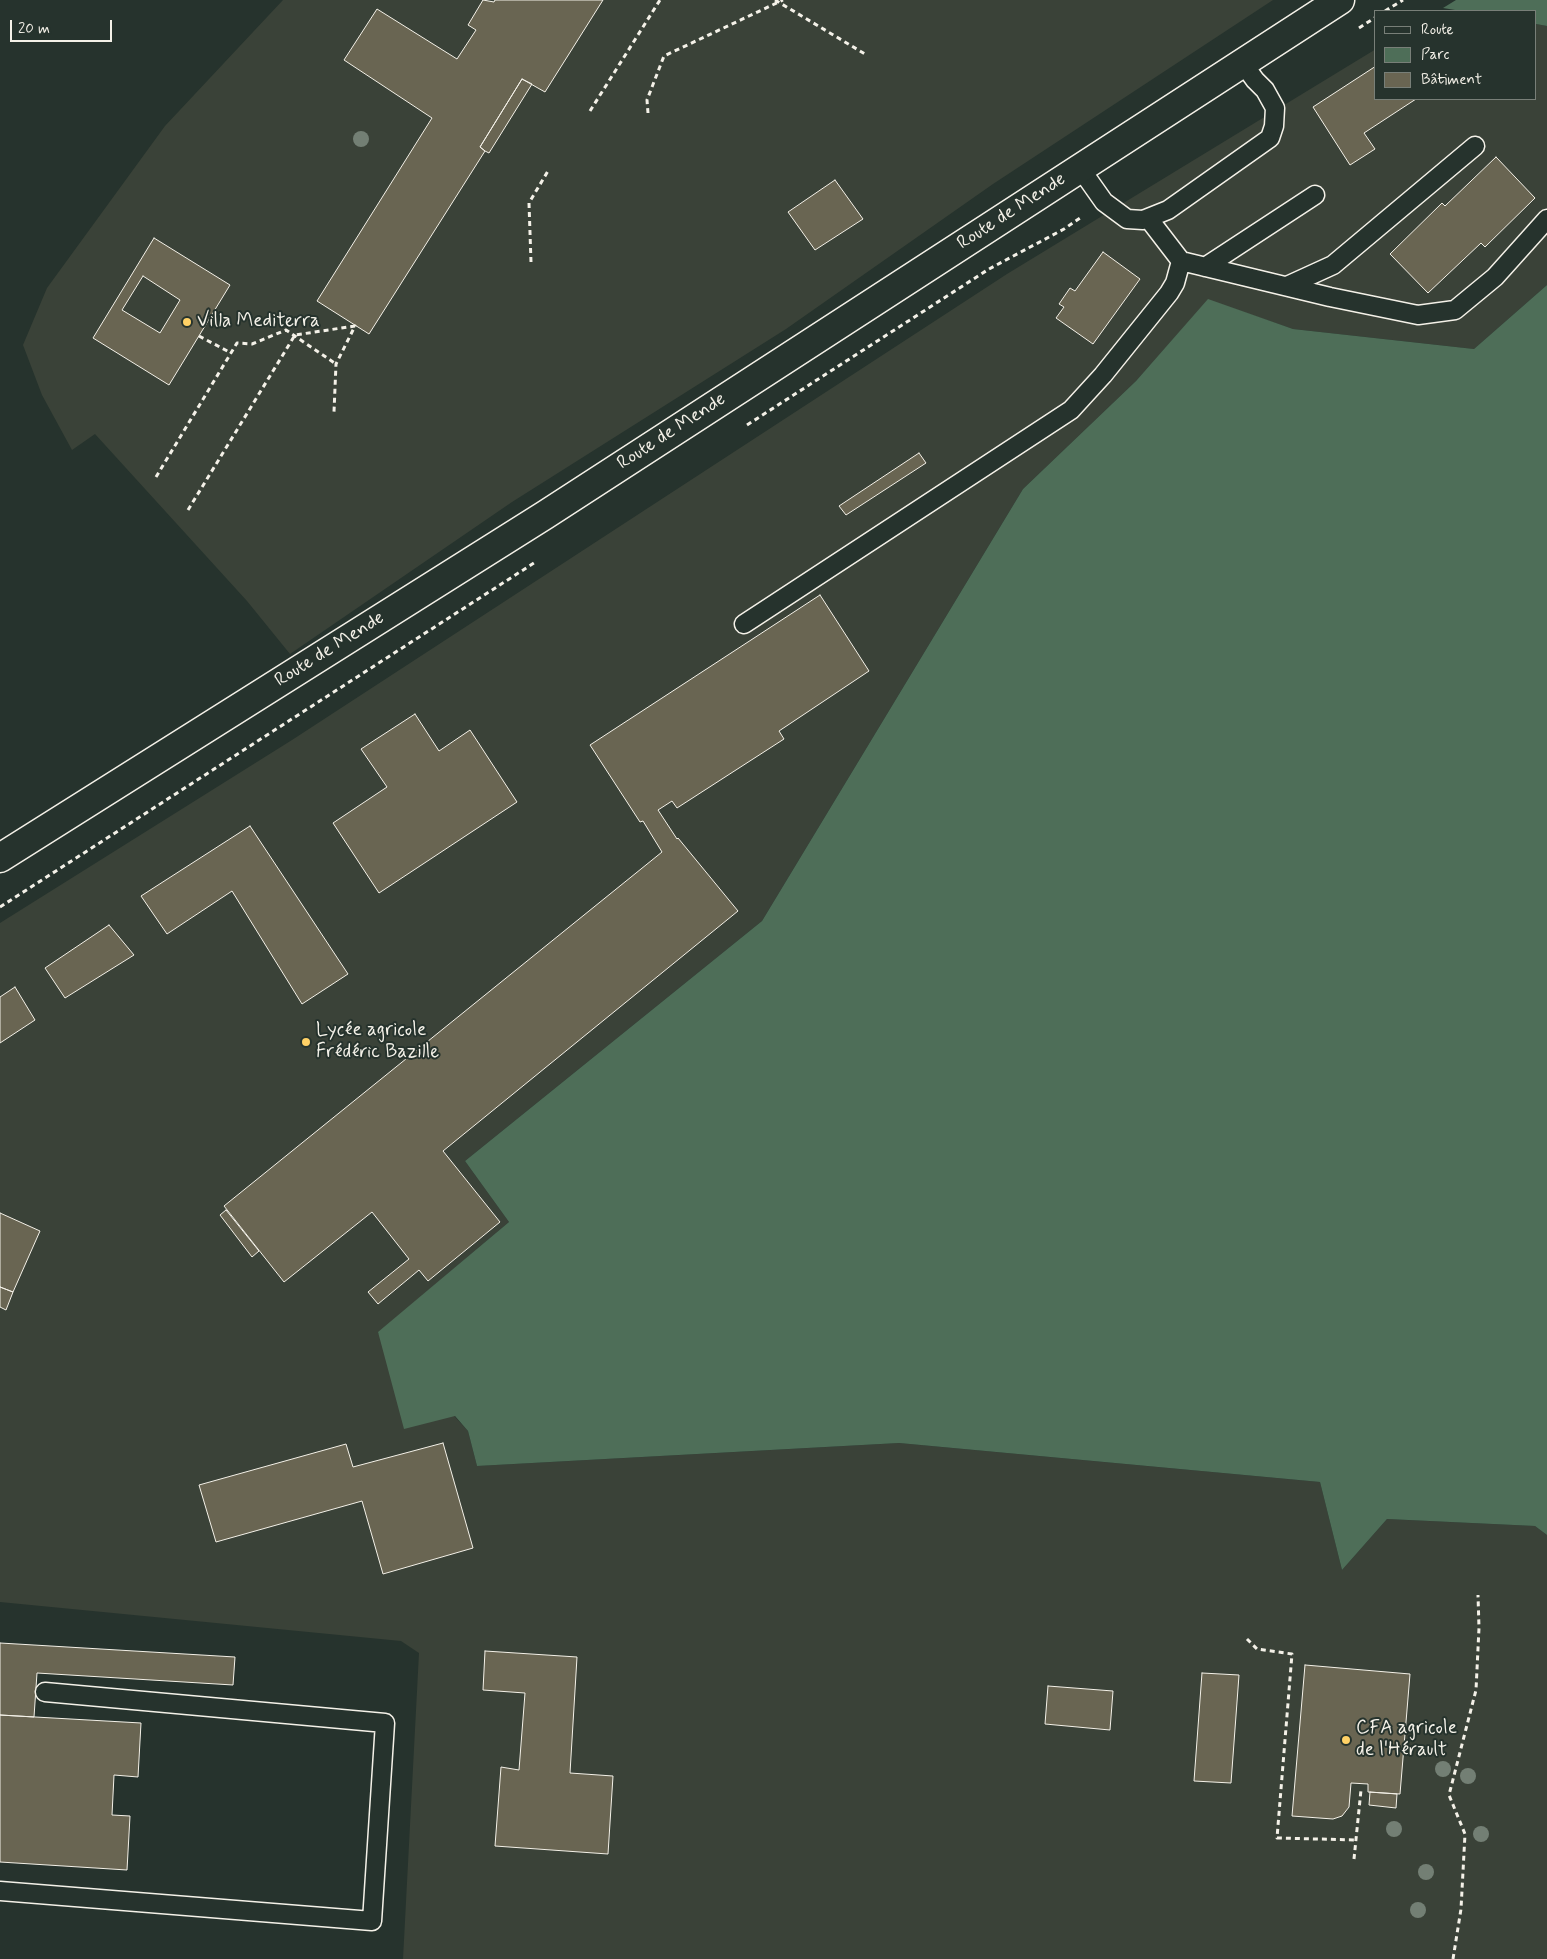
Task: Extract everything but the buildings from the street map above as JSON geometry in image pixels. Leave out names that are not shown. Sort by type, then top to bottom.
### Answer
[{"type":"main road","name":"Route de Mende","points":[[0,858],[553,509],[1340,0]]},
{"type":"lane","points":[[1080,168],[1104,202],[1127,220],[1143,220],[1168,210],[1270,138],[1274,126],[1275,108],[1265,90],[1242,62]]},
{"type":"lane","points":[[1287,286],[1333,265],[1474,146]]},
{"type":"lane","points":[[1205,267],[1315,195]]},
{"type":"lane","points":[[1148,218],[1181,261],[1418,314],[1455,310],[1495,277],[1547,219]]},
{"type":"lane","points":[[744,624],[1071,410],[1103,375],[1169,293],[1175,283],[1181,261]]},
{"type":"lane","points":[[0,1891],[372,1921],[385,1723],[45,1692]]},
{"type":"path","points":[[590,110],[660,0]]},
{"type":"path","points":[[775,0],[865,54]]},
{"type":"path","points":[[648,113],[646,100],[664,56],[784,0]]},
{"type":"path","points":[[1387,10],[1403,0]]},
{"type":"path","points":[[532,262],[529,204],[548,172]]},
{"type":"path","name":"Route de Mende","points":[[746,426],[989,269],[1064,229],[1104,202]]},
{"type":"path","points":[[295,335],[355,326],[336,364],[334,412]]},
{"type":"path","points":[[156,477],[237,342],[252,344],[286,330],[336,364]]},
{"type":"path","points":[[188,510],[295,335]]},
{"type":"path","points":[[199,336],[231,353]]},
{"type":"path","name":"Route de Mende","points":[[0,907],[537,561]]},
{"type":"path","points":[[1453,1959],[1461,1909],[1466,1834],[1450,1795],[1476,1690],[1479,1628],[1478,1595]]},
{"type":"path","points":[[1247,1639],[1257,1649],[1292,1654],[1277,1838],[1357,1840]]},
{"type":"path","points":[[1354,1859],[1361,1790]]},
{"type":"shaded area","points":[[283,0],[1273,0],[993,184],[786,329],[512,502],[290,654],[247,601],[95,434],[72,450],[42,395],[23,345],[47,288],[165,126]]},
{"type":"shaded area","name":"Lycée agricole Frédéric Bazille","points":[[1537,24],[1547,26],[1547,285],[1474,349],[1293,329],[1208,300],[1136,381],[1023,489],[762,921],[465,1161],[509,1222],[378,1333],[468,1431],[477,1466],[899,1443],[1320,1482],[1342,1570],[1387,1519],[1535,1526],[1547,1535],[1547,1959],[403,1959],[419,1653],[401,1641],[0,1602],[0,923],[292,740],[1007,274],[1374,50],[1374,100],[1537,100]]},
{"type":"green space","points":[[1456,0],[1547,0],[1547,26],[1537,24],[1537,10],[1455,10],[1443,8]]},
{"type":"green space","points":[[1547,285],[1547,1535],[1535,1526],[1387,1519],[1342,1570],[1320,1482],[899,1443],[477,1466],[468,1431],[455,1416],[404,1429],[378,1332],[509,1222],[465,1161],[762,921],[1023,489],[1136,381],[1208,299],[1293,329],[1474,349]]},
{"type":"place","name":"Villa Mediterra","points":[[187,322]]},
{"type":"place","name":"Lycée agricole Frédéric Bazille","points":[[306,1042]]},
{"type":"place","name":"CFA agricole de l'Hérault","points":[[1346,1740]]}]
